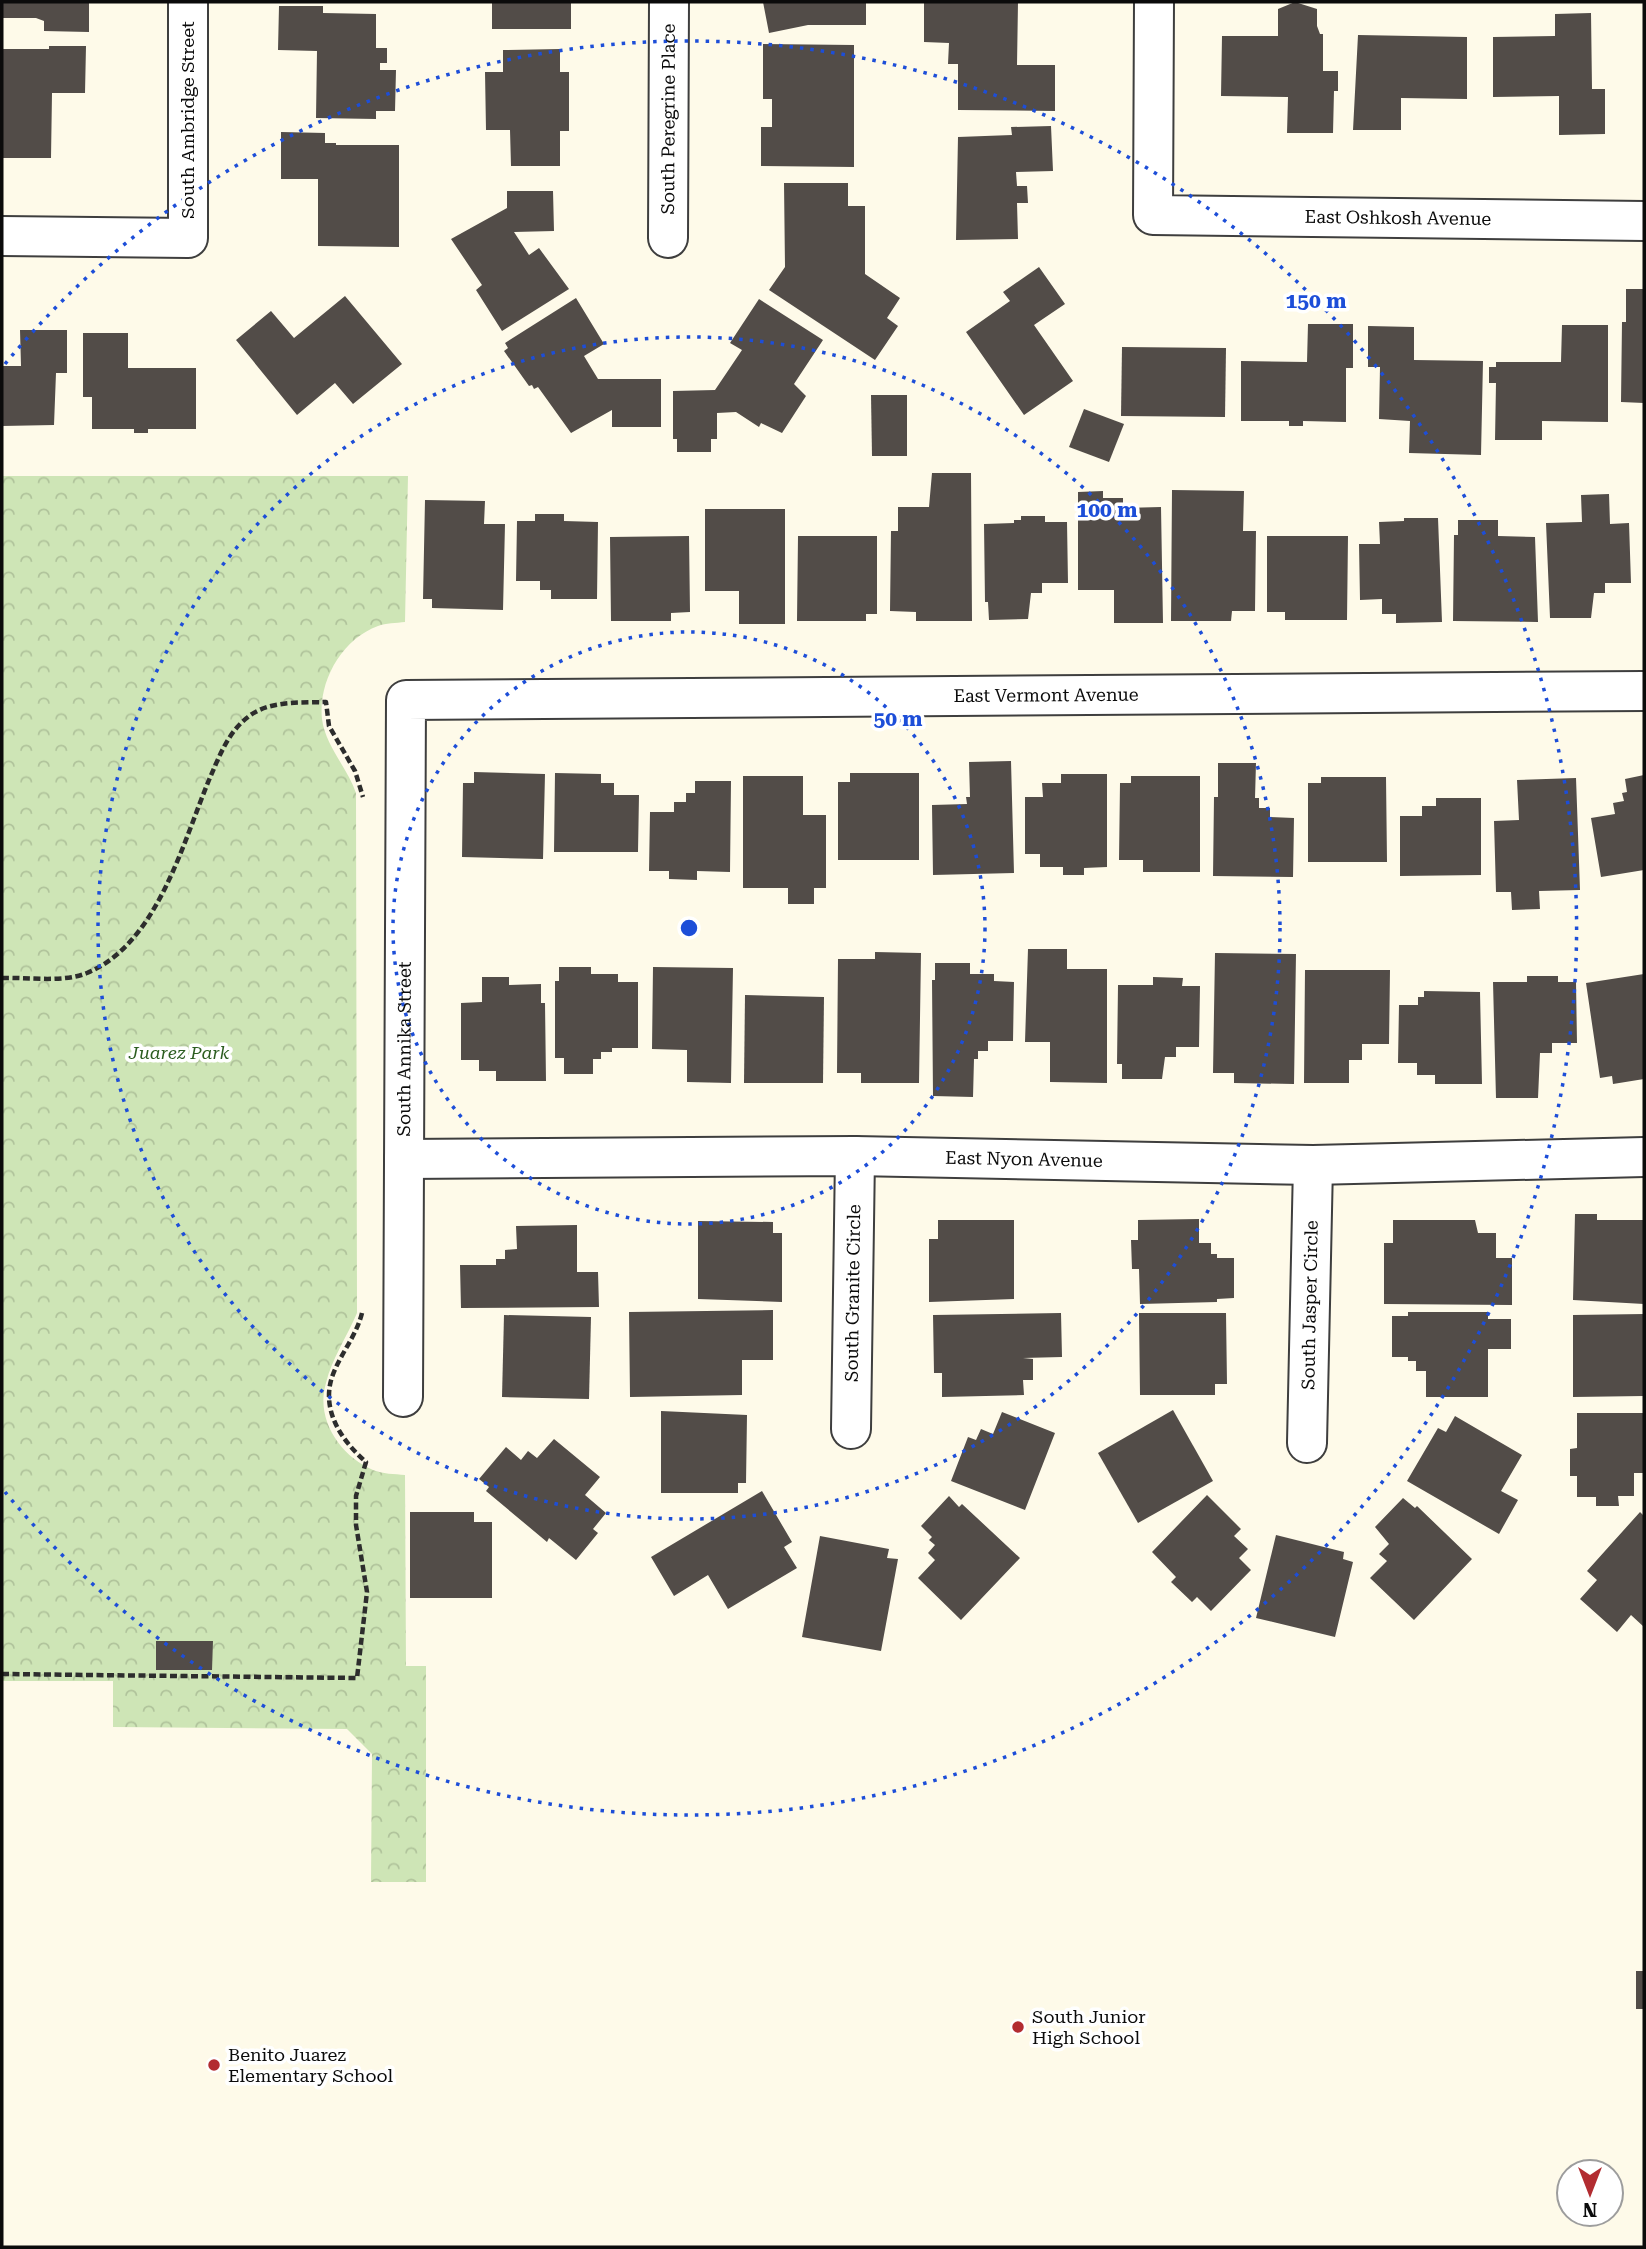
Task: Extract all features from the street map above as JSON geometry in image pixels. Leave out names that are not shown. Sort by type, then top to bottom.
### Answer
[{"type":"street","name":"South Ambridge Street","points":[[2,236],[188,238],[188,2]]},
{"type":"street","name":"South Peregrine Place","points":[[668,238],[669,2]]},
{"type":"street","name":"East Oshkosh Avenue","points":[[1154,2],[1153,215],[1644,221]]},
{"type":"street","name":"East Vermont Avenue","points":[[406,700],[1644,691]]},
{"type":"street","name":"South Annika Street","points":[[403,1397],[406,700]]},
{"type":"street","name":"East Nyon Avenue","points":[[404,1159],[855,1156],[1313,1165],[1644,1157]]},
{"type":"street","name":"South Granite Circle","points":[[850,1429],[855,1156]]},
{"type":"street","name":"South Jasper Circle","points":[[1307,1443],[1313,1165]]},
{"type":"path","points":[[2,978],[84,974],[109,962],[134,941],[158,902],[224,745],[249,716],[275,705],[326,702],[329,726],[355,771],[363,792],[363,806]]},
{"type":"path","points":[[2,1674],[357,1678],[367,1592],[356,1525],[356,1496],[366,1462],[347,1445],[334,1424],[330,1401],[332,1378],[357,1332],[362,1311]]},
{"type":"green space","name":"Juarez Park","points":[[2,476],[408,476],[405,622],[378,626],[365,632],[343,651],[328,676],[322,705],[327,738],[356,793],[357,1313],[332,1365],[326,1383],[324,1410],[333,1435],[350,1456],[377,1471],[405,1475],[406,1666],[426,1666],[426,1882],[371,1882],[372,1754],[347,1729],[113,1727],[113,1681],[2,1681]]},
{"type":"building","points":[[2,2],[89,2],[89,32],[44,31],[44,21],[36,18],[2,18]]},
{"type":"building","points":[[492,2],[571,2],[571,29],[492,29]]},
{"type":"building","points":[[763,2],[866,2],[866,25],[808,25],[769,33]]},
{"type":"building","points":[[924,2],[1018,2],[1017,65],[1055,65],[1055,111],[958,110],[958,64],[948,64],[949,43],[924,42]]},
{"type":"building","points":[[1295,2],[1317,9],[1317,26],[1320,34],[1323,34],[1323,71],[1338,71],[1338,91],[1334,91],[1333,133],[1287,133],[1288,97],[1221,96],[1222,36],[1278,36],[1278,9]]},
{"type":"building","points":[[279,6],[323,6],[323,13],[376,14],[376,48],[387,48],[387,63],[380,63],[380,70],[396,70],[395,111],[376,111],[376,119],[316,118],[317,51],[278,50]]},
{"type":"building","points":[[1591,13],[1592,89],[1605,89],[1605,134],[1559,135],[1559,96],[1493,97],[1493,37],[1555,36],[1555,14]]},
{"type":"building","points":[[1358,35],[1467,37],[1467,99],[1401,98],[1401,130],[1353,130]]},
{"type":"building","points":[[763,44],[854,45],[854,167],[761,166],[761,127],[772,127],[772,99],[763,99]]},
{"type":"building","points":[[49,46],[86,46],[85,93],[52,93],[51,158],[2,158],[2,49],[49,49]]},
{"type":"building","points":[[560,49],[560,72],[569,72],[569,131],[560,131],[560,166],[511,166],[510,130],[486,130],[485,72],[503,72],[503,50]]},
{"type":"building","points":[[1051,126],[1053,171],[1016,172],[1017,186],[1027,186],[1028,203],[1017,203],[1018,239],[956,240],[958,137],[1012,135],[1011,127]]},
{"type":"building","points":[[281,132],[325,133],[325,143],[336,145],[399,145],[399,247],[318,246],[318,179],[281,179]]},
{"type":"building","points":[[784,183],[848,183],[848,206],[865,206],[865,274],[900,298],[887,318],[898,326],[875,360],[769,290],[785,267]]},
{"type":"building","points":[[507,191],[553,191],[554,231],[514,232],[529,255],[539,248],[569,289],[502,331],[476,290],[482,285],[451,239],[507,208]]},
{"type":"building","points":[[1039,267],[1065,304],[1034,325],[1073,381],[1024,415],[966,332],[1010,301],[1003,292]]},
{"type":"building","points":[[1626,289],[1644,289],[1644,403],[1621,402],[1622,322],[1626,322]]},
{"type":"building","points":[[345,296],[402,364],[353,404],[335,383],[297,415],[236,340],[271,311],[294,338]]},
{"type":"building","points":[[576,298],[604,344],[584,356],[598,379],[661,379],[661,427],[612,427],[612,410],[571,433],[538,387],[534,389],[532,385],[529,386],[504,351],[508,348],[505,343]]},
{"type":"building","points":[[759,299],[823,340],[794,384],[806,396],[782,433],[761,423],[759,427],[736,412],[717,413],[717,439],[711,439],[711,452],[677,452],[677,439],[673,439],[673,391],[715,390],[742,350],[730,343]]},
{"type":"building","points":[[1308,324],[1353,324],[1353,368],[1346,368],[1346,422],[1303,421],[1303,426],[1289,426],[1289,421],[1241,421],[1241,361],[1307,362]]},
{"type":"building","points":[[1562,325],[1608,325],[1608,422],[1542,421],[1542,440],[1495,440],[1496,383],[1489,383],[1489,367],[1496,367],[1496,362],[1561,362]]},
{"type":"building","points":[[1368,326],[1414,327],[1414,360],[1483,361],[1481,455],[1409,453],[1410,421],[1379,419],[1380,367],[1368,367]]},
{"type":"building","points":[[20,330],[67,330],[67,373],[56,373],[54,425],[2,426],[2,366],[21,366]]},
{"type":"building","points":[[83,333],[128,333],[128,368],[196,368],[196,429],[148,429],[148,433],[134,433],[134,429],[92,429],[92,397],[83,397]]},
{"type":"building","points":[[1122,347],[1226,348],[1225,417],[1121,416]]},
{"type":"building","points":[[871,395],[907,395],[907,456],[872,456]]},
{"type":"building","points":[[1084,409],[1124,424],[1109,462],[1069,447]]},
{"type":"building","points":[[932,473],[971,473],[972,621],[916,621],[916,612],[890,611],[891,531],[898,531],[898,507],[929,507]]},
{"type":"building","points":[[1172,490],[1244,491],[1243,531],[1256,531],[1255,611],[1232,611],[1231,621],[1171,621]]},
{"type":"building","points":[[1103,491],[1103,498],[1123,498],[1123,508],[1161,507],[1163,623],[1114,623],[1114,590],[1078,590],[1078,492]]},
{"type":"building","points":[[1609,494],[1610,524],[1629,523],[1631,583],[1605,583],[1605,593],[1594,593],[1591,618],[1550,618],[1546,523],[1582,522],[1581,495]]},
{"type":"building","points":[[425,500],[485,501],[484,524],[505,524],[503,610],[432,608],[432,599],[423,599]]},
{"type":"building","points":[[705,509],[785,509],[785,624],[739,624],[739,591],[705,591]]},
{"type":"building","points":[[535,514],[564,514],[564,521],[598,522],[597,599],[551,599],[551,590],[540,590],[540,581],[516,581],[517,521],[535,521]]},
{"type":"building","points":[[1021,516],[1045,516],[1045,522],[1067,522],[1068,583],[1042,583],[1042,593],[1031,593],[1028,619],[989,620],[988,602],[985,602],[984,524],[1014,523],[1014,520],[1021,520]]},
{"type":"building","points":[[1404,518],[1438,518],[1442,622],[1396,623],[1396,614],[1382,614],[1382,599],[1360,600],[1359,544],[1380,544],[1379,522],[1404,521]]},
{"type":"building","points":[[1458,520],[1498,520],[1498,536],[1535,537],[1538,622],[1453,621],[1454,535],[1458,535]]},
{"type":"building","points":[[689,536],[690,612],[671,613],[671,621],[611,621],[610,537]]},
{"type":"building","points":[[798,536],[877,536],[877,614],[866,614],[866,621],[797,621]]},
{"type":"building","points":[[1267,536],[1348,536],[1347,620],[1285,620],[1285,612],[1267,612]]},
{"type":"building","points":[[1011,761],[1014,873],[933,875],[932,805],[967,804],[966,797],[970,797],[969,762]]},
{"type":"building","points":[[1218,763],[1256,763],[1255,798],[1259,798],[1259,808],[1270,808],[1270,817],[1294,818],[1293,877],[1213,876],[1214,797],[1218,797]]},
{"type":"building","points":[[474,772],[545,774],[543,859],[462,857],[463,783],[474,783]]},
{"type":"building","points":[[555,773],[601,774],[601,783],[614,783],[614,795],[639,795],[638,852],[554,852]]},
{"type":"building","points":[[850,773],[919,773],[919,860],[838,860],[838,782],[850,782]]},
{"type":"building","points":[[1061,774],[1107,774],[1107,867],[1084,868],[1084,875],[1063,875],[1063,867],[1040,867],[1040,854],[1025,854],[1025,797],[1043,797],[1042,783],[1061,783]]},
{"type":"building","points":[[1644,775],[1644,870],[1601,877],[1591,818],[1615,814],[1613,803],[1624,801],[1622,793],[1627,792],[1625,779]]},
{"type":"building","points":[[743,776],[803,776],[803,815],[826,815],[826,888],[814,888],[814,904],[788,904],[788,888],[743,888]]},
{"type":"building","points":[[1131,776],[1200,776],[1200,872],[1143,872],[1143,860],[1119,860],[1120,783],[1131,783]]},
{"type":"building","points":[[1321,777],[1386,777],[1387,862],[1308,862],[1308,783],[1321,783]]},
{"type":"building","points":[[1576,778],[1580,890],[1539,891],[1540,909],[1512,910],[1511,892],[1496,892],[1494,821],[1519,820],[1517,780]]},
{"type":"building","points":[[695,781],[731,781],[730,872],[697,871],[697,880],[669,879],[669,871],[649,871],[650,812],[674,812],[674,802],[686,802],[686,793],[695,793]]},
{"type":"building","points":[[1436,798],[1481,798],[1481,875],[1400,876],[1400,816],[1422,816],[1422,806],[1436,806]]},
{"type":"building","points":[[1028,949],[1067,949],[1067,969],[1107,969],[1107,1083],[1050,1082],[1050,1042],[1025,1042]]},
{"type":"building","points":[[875,952],[921,953],[919,1083],[861,1083],[861,1073],[837,1073],[838,959],[875,959]]},
{"type":"building","points":[[1215,953],[1296,954],[1294,1084],[1234,1083],[1234,1073],[1213,1073]]},
{"type":"building","points":[[935,963],[970,963],[970,974],[994,974],[994,981],[1014,982],[1013,1041],[988,1041],[988,1051],[978,1051],[978,1059],[974,1059],[973,1097],[933,1096],[932,980],[935,980]]},
{"type":"building","points":[[559,967],[591,967],[591,974],[618,974],[618,982],[638,982],[638,1048],[612,1048],[612,1052],[601,1052],[601,1059],[593,1059],[593,1074],[564,1074],[564,1058],[555,1058],[555,981],[559,981]]},
{"type":"building","points":[[653,967],[733,968],[731,1083],[687,1082],[687,1050],[652,1049]]},
{"type":"building","points":[[1305,970],[1390,970],[1389,1044],[1362,1044],[1362,1060],[1349,1060],[1349,1083],[1304,1083]]},
{"type":"building","points":[[1644,974],[1644,1079],[1613,1084],[1612,1076],[1600,1078],[1586,983]]},
{"type":"building","points":[[1527,976],[1558,976],[1558,982],[1576,982],[1577,1043],[1552,1043],[1552,1053],[1540,1053],[1538,1098],[1496,1098],[1493,982],[1527,982]]},
{"type":"building","points":[[482,977],[509,977],[509,985],[541,984],[541,1003],[545,1003],[546,1081],[496,1081],[496,1071],[479,1071],[479,1060],[461,1060],[461,1003],[482,1002]]},
{"type":"building","points":[[1153,977],[1183,978],[1182,986],[1200,986],[1199,1047],[1176,1047],[1176,1057],[1165,1057],[1162,1079],[1122,1079],[1122,1064],[1117,1064],[1118,985],[1153,985]]},
{"type":"building","points":[[1424,991],[1480,992],[1482,1084],[1435,1084],[1435,1075],[1417,1075],[1417,1063],[1398,1063],[1399,1005],[1418,1005],[1418,997],[1424,997]]},
{"type":"building","points":[[745,995],[824,997],[823,1083],[744,1083]]},
{"type":"building","points":[[1575,1214],[1597,1214],[1597,1220],[1644,1220],[1644,1304],[1573,1300]]},
{"type":"building","points":[[1199,1219],[1199,1243],[1211,1243],[1211,1254],[1217,1254],[1217,1258],[1234,1258],[1234,1298],[1217,1299],[1217,1302],[1140,1304],[1139,1269],[1132,1269],[1131,1240],[1138,1240],[1138,1220]]},
{"type":"building","points":[[938,1220],[1014,1220],[1014,1299],[929,1302],[929,1239],[938,1239]]},
{"type":"building","points":[[1393,1220],[1475,1220],[1478,1233],[1496,1233],[1496,1258],[1512,1258],[1512,1305],[1384,1304],[1384,1243],[1393,1243]]},
{"type":"building","points":[[698,1221],[773,1222],[773,1233],[782,1233],[782,1302],[698,1299]]},
{"type":"building","points":[[577,1225],[577,1272],[598,1272],[599,1307],[461,1308],[460,1265],[496,1265],[496,1259],[505,1259],[505,1250],[517,1249],[516,1226]]},
{"type":"building","points":[[773,1310],[773,1360],[742,1360],[742,1395],[630,1397],[629,1312]]},
{"type":"building","points":[[1408,1312],[1488,1312],[1488,1319],[1511,1319],[1511,1349],[1488,1349],[1488,1397],[1426,1397],[1426,1371],[1416,1371],[1416,1361],[1408,1361],[1408,1357],[1392,1357],[1392,1316],[1408,1316]]},
{"type":"building","points":[[1061,1313],[1062,1357],[1023,1358],[1033,1359],[1033,1380],[1023,1380],[1024,1395],[942,1397],[942,1373],[934,1373],[933,1315]]},
{"type":"building","points":[[1139,1313],[1226,1313],[1227,1384],[1215,1384],[1215,1395],[1140,1395]]},
{"type":"building","points":[[1644,1314],[1644,1396],[1573,1397],[1573,1315]]},
{"type":"building","points":[[504,1315],[591,1317],[589,1399],[502,1397]]},
{"type":"building","points":[[1173,1410],[1213,1481],[1138,1523],[1098,1453]]},
{"type":"building","points":[[661,1411],[747,1415],[746,1483],[738,1483],[738,1493],[661,1493]]},
{"type":"building","points":[[1002,1412],[1055,1433],[1025,1510],[951,1481],[968,1437],[976,1440],[981,1429],[993,1434]]},
{"type":"building","points":[[1577,1413],[1644,1413],[1644,1473],[1634,1473],[1634,1496],[1618,1496],[1619,1506],[1596,1506],[1596,1497],[1577,1497],[1577,1476],[1570,1476],[1570,1449],[1577,1448]]},
{"type":"building","points":[[1455,1416],[1522,1455],[1501,1491],[1518,1500],[1499,1534],[1407,1481],[1438,1428],[1446,1432]]},
{"type":"building","points":[[554,1439],[600,1477],[585,1495],[606,1513],[593,1529],[598,1533],[576,1560],[549,1538],[547,1542],[486,1491],[489,1487],[479,1479],[506,1447],[521,1460],[528,1451],[537,1458]]},
{"type":"building","points":[[762,1491],[792,1542],[784,1547],[797,1568],[728,1609],[708,1575],[674,1596],[651,1557]]},
{"type":"building","points":[[1207,1495],[1241,1529],[1234,1536],[1248,1549],[1239,1558],[1251,1570],[1211,1611],[1197,1597],[1192,1602],[1171,1582],[1176,1577],[1152,1552]]},
{"type":"building","points":[[949,1496],[959,1507],[962,1504],[1020,1558],[961,1620],[918,1578],[935,1560],[928,1553],[935,1545],[929,1540],[932,1537],[921,1526]]},
{"type":"building","points":[[1403,1498],[1415,1508],[1417,1506],[1472,1559],[1414,1620],[1370,1578],[1387,1561],[1379,1554],[1389,1544],[1375,1527]]},
{"type":"building","points":[[410,1512],[474,1512],[474,1522],[492,1522],[492,1598],[410,1598]]},
{"type":"building","points":[[1640,1512],[1644,1516],[1644,1627],[1631,1615],[1617,1632],[1580,1599],[1597,1580],[1587,1571]]},
{"type":"building","points":[[1276,1535],[1344,1552],[1343,1559],[1353,1562],[1335,1637],[1256,1618]]},
{"type":"building","points":[[820,1536],[889,1549],[887,1558],[898,1559],[881,1651],[802,1637]]},
{"type":"building","points":[[156,1641],[213,1641],[212,1670],[156,1670]]},
{"type":"building","points":[[1636,1971],[1644,1971],[1644,2009],[1636,2009]]},
{"type":"place","name":"South Junior High School","points":[[1018,2027]]},
{"type":"place","name":"Benito Juarez Elementary School","points":[[214,2065]]}]
